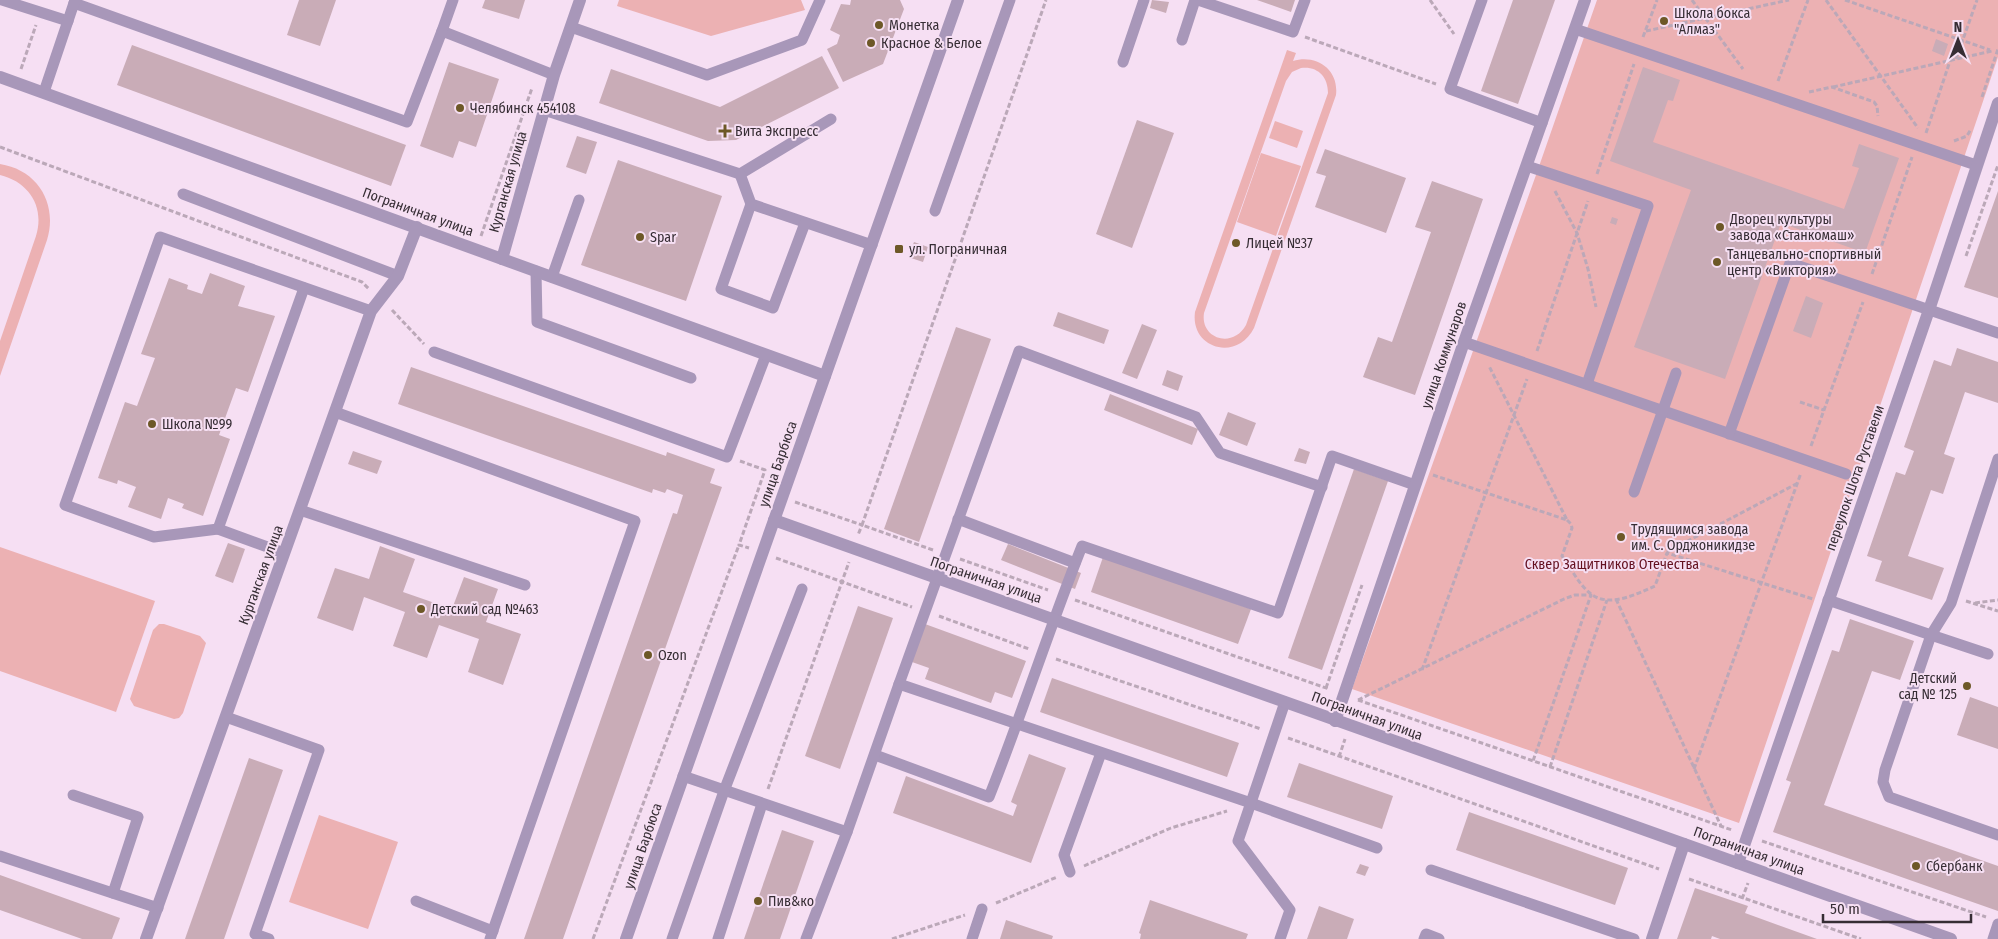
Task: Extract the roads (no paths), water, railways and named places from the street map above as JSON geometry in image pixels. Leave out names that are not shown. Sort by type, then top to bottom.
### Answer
[{"type":"street","name":"Курганская улица","points":[[502,259],[554,75],[580,0]]},
{"type":"street","name":"улица Барбюса","points":[[626,939],[958,0]]},
{"type":"street","name":"улица Коммунаров","points":[[1335,720],[1464,342],[1585,0]]},
{"type":"street","name":"Пограничная улица","points":[[0,77],[825,376]]},
{"type":"street","name":"переулок Шота Руставели","points":[[1738,863],[1929,310],[1998,103]]},
{"type":"street","name":"Курганская улица","points":[[146,939],[371,311],[398,276],[417,227]]},
{"type":"street","name":"Пограничная улица","points":[[774,520],[1738,863],[1932,936],[1951,939]]},
{"type":"street","points":[[1652,939],[1684,844]]},
{"type":"lane","points":[[2,0],[68,21]]},
{"type":"lane","points":[[44,92],[74,2],[407,122],[453,0]]},
{"type":"lane","points":[[571,27],[707,75],[802,40],[820,0]]},
{"type":"lane","points":[[935,210],[1010,0]]},
{"type":"lane","points":[[1123,62],[1144,0]]},
{"type":"lane","points":[[1182,40],[1197,0],[1293,32],[1305,0]]},
{"type":"lane","points":[[1482,0],[1450,89],[1542,123]]},
{"type":"lane","points":[[1576,29],[1976,166]]},
{"type":"lane","points":[[442,31],[554,75]]},
{"type":"lane","points":[[544,110],[740,174],[831,119]]},
{"type":"lane","points":[[1527,166],[1648,206],[1587,384]]},
{"type":"lane","points":[[740,174],[751,204],[721,289],[773,308],[805,223]]},
{"type":"lane","points":[[183,194],[398,276]]},
{"type":"lane","points":[[552,277],[580,200]]},
{"type":"lane","points":[[751,204],[872,245]]},
{"type":"lane","points":[[284,553],[218,529],[154,537],[65,505],[160,236],[371,311]]},
{"type":"lane","points":[[1729,434],[1790,262],[1998,333]]},
{"type":"lane","points":[[536,271],[537,322],[691,378]]},
{"type":"lane","points":[[218,529],[304,288]]},
{"type":"lane","points":[[1464,342],[1846,474]]},
{"type":"lane","points":[[806,939],[875,755],[898,684],[1019,351],[1196,417],[1220,453],[1322,487]]},
{"type":"lane","points":[[434,352],[727,457],[766,355]]},
{"type":"lane","points":[[1634,492],[1676,373]]},
{"type":"lane","points":[[335,412],[635,521],[491,935],[416,902]]},
{"type":"lane","points":[[875,755],[989,797],[1018,724],[1082,546],[1278,613],[1332,456],[1415,485]]},
{"type":"lane","points":[[1998,459],[1995,479],[1951,603],[1931,635],[1883,782],[1889,796],[1998,835]]},
{"type":"lane","points":[[300,510],[525,585]]},
{"type":"lane","points":[[958,520],[1075,563]]},
{"type":"lane","points":[[672,939],[724,791],[802,589]]},
{"type":"lane","points":[[1828,600],[1988,654]]},
{"type":"lane","points":[[898,684],[1377,848]]},
{"type":"lane","points":[[1280,939],[1290,910],[1238,841],[1285,702]]},
{"type":"lane","points":[[226,717],[319,750],[254,934],[269,939]]},
{"type":"lane","points":[[1070,872],[1064,855],[1101,753]]},
{"type":"lane","points":[[684,776],[847,832]]},
{"type":"lane","points":[[73,794],[138,817],[113,893]]},
{"type":"lane","points":[[718,939],[762,804]]},
{"type":"lane","points":[[0,856],[158,908]]},
{"type":"lane","points":[[1431,870],[1634,939]]},
{"type":"lane","points":[[972,939],[982,909]]},
{"type":"lane","points":[[1993,921],[1993,939]]},
{"type":"lane","points":[[1424,939],[1426,934],[1439,939]]},
{"type":"place","name":"Школа бокса \"Алмаз\"","points":[[1664,21]]},
{"type":"place","name":"Монетка","points":[[879,25]]},
{"type":"place","name":"Красное & Белое","points":[[871,43]]},
{"type":"place","name":"Челябинск 454108","points":[[460,108]]},
{"type":"place","name":"Вита Экспресс","points":[[725,131]]},
{"type":"place","name":"Дворец культуры завода «Станкомаш»","points":[[1720,227]]},
{"type":"place","name":"Spar","points":[[640,237]]},
{"type":"place","name":"Лицей №37","points":[[1236,243]]},
{"type":"place","name":"ул. Пограничная","points":[[899,249]]},
{"type":"place","name":"Танцевально-спортивный центр «Виктория»","points":[[1717,262]]},
{"type":"place","name":"Школа №99","points":[[152,424]]},
{"type":"place","name":"Трудящимся завода им. С. Орджоникидзе","points":[[1621,537]]},
{"type":"place","name":"Детский сад №463","points":[[421,609]]},
{"type":"place","name":"Ozon","points":[[648,655]]},
{"type":"place","name":"Детский сад № 125","points":[[1967,686]]},
{"type":"place","name":"Сбербанк","points":[[1916,866]]},
{"type":"place","name":"Пив&ко","points":[[758,901]]},
{"type":"park label","name":"Сквер Защитников Отечества","points":[[1612,564]]}]
